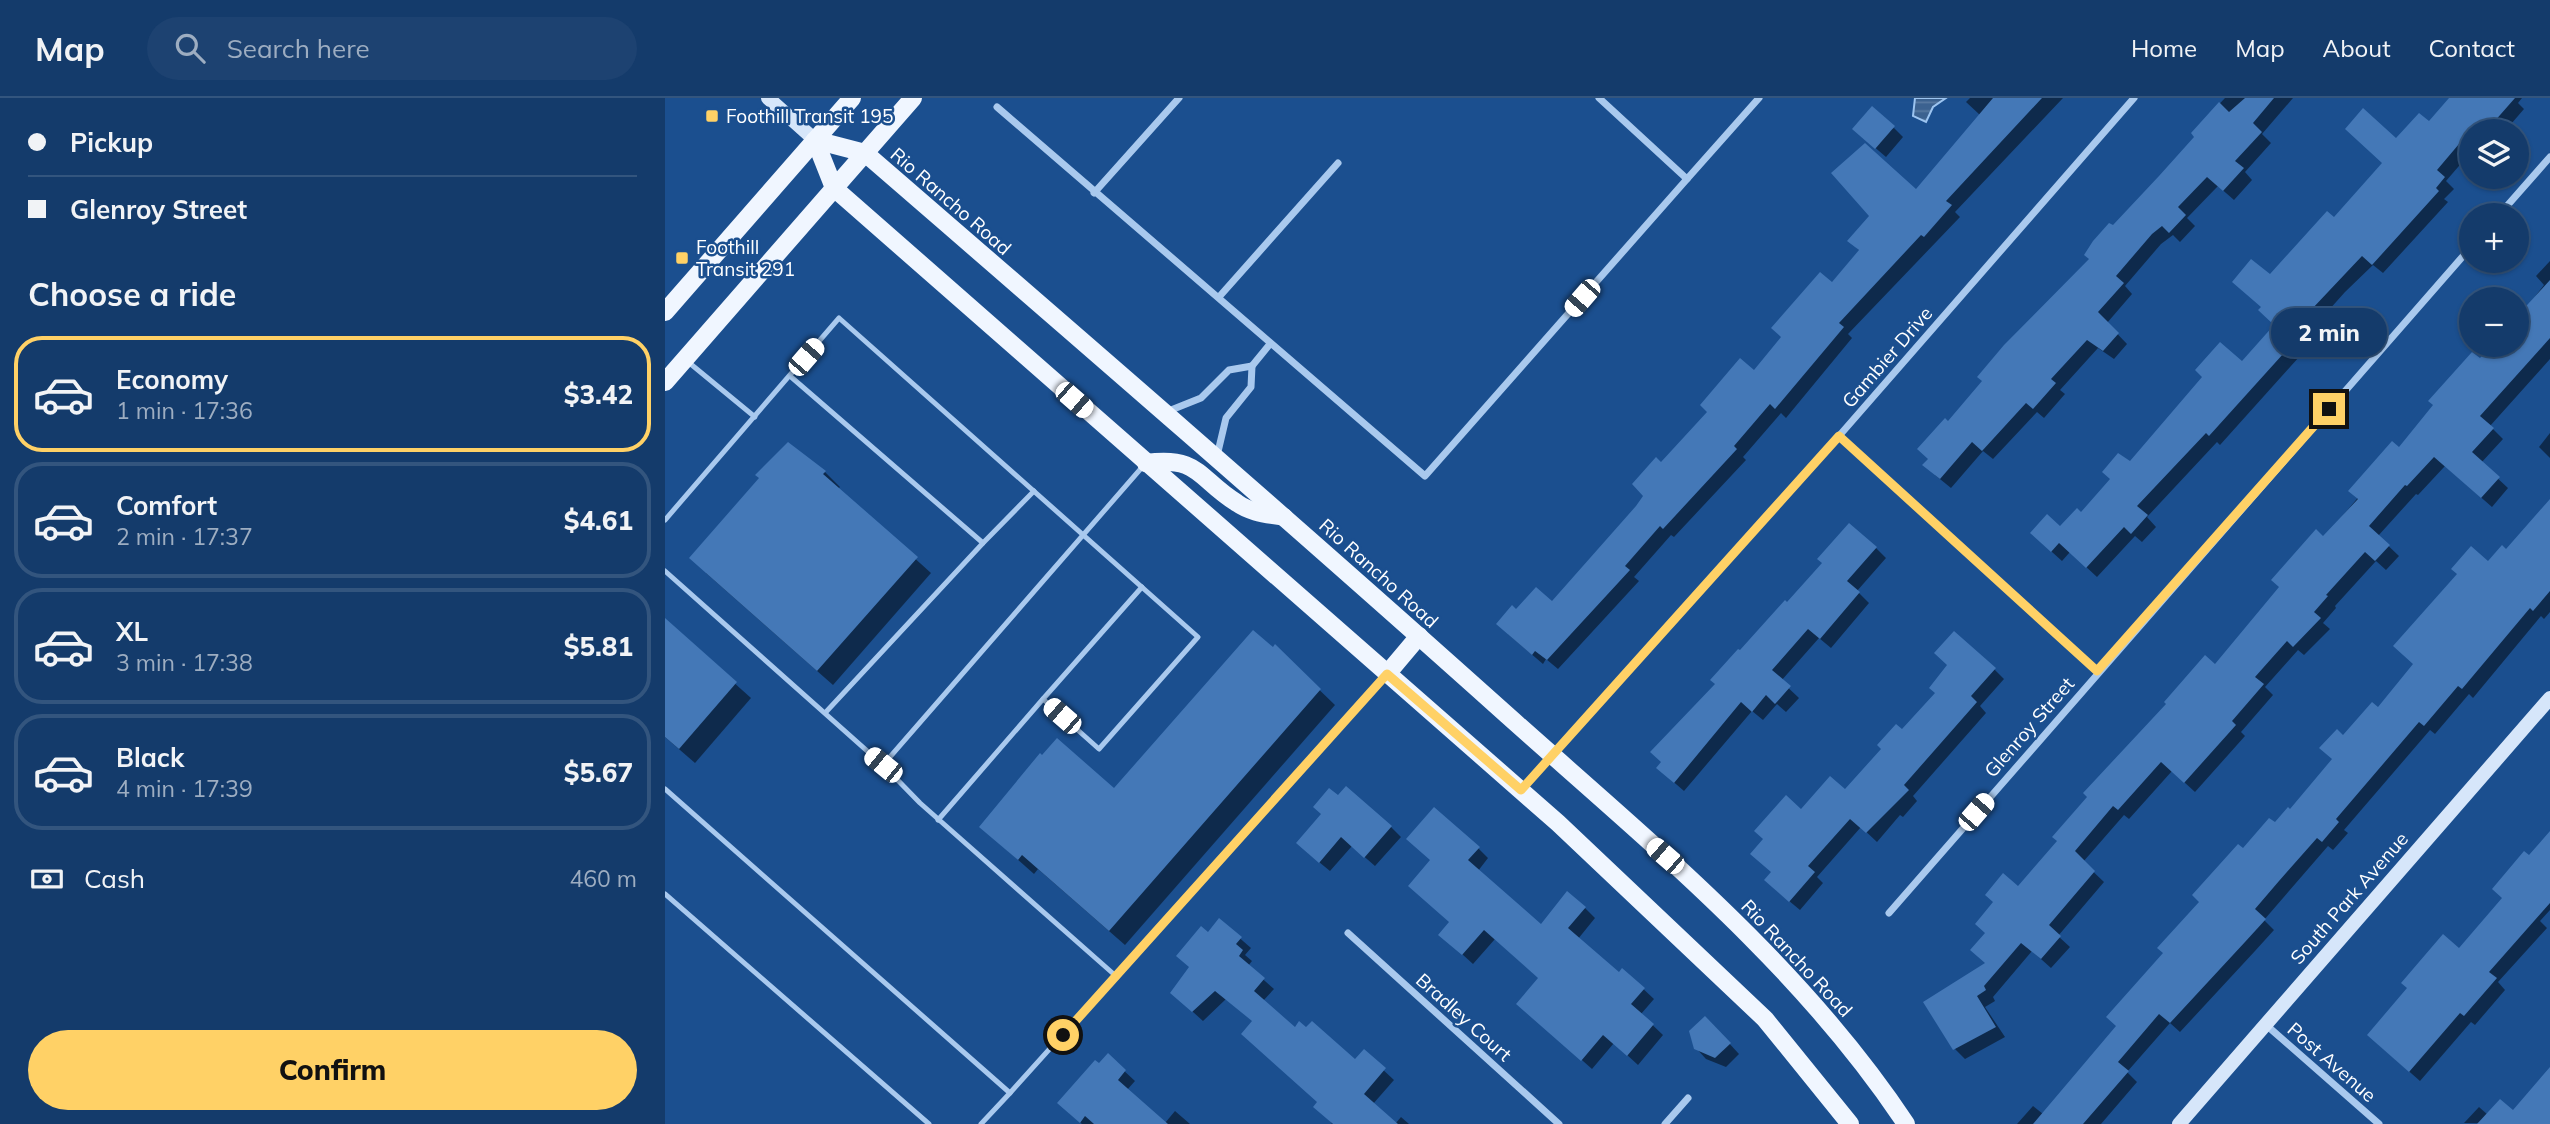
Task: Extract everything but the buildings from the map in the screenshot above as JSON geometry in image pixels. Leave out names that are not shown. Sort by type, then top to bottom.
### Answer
[{"type":"main road","points":[[665,312],[852,98]]},
{"type":"main road","points":[[665,382],[913,98]]},
{"type":"main road","points":[[815,140],[834,188],[1521,790],[1765,1019],[1850,1124]]},
{"type":"main road","name":"Rio Rancho Road","points":[[815,140],[865,153],[1217,458],[1701,888],[1815,1003],[1878,1081],[1906,1124]]},
{"type":"main road","points":[[1146,463],[1171,460],[1189,464],[1237,504],[1256,513],[1284,517]]},
{"type":"main road","points":[[1387,674],[1419,636]]},
{"type":"street","points":[[768,98],[815,140]]},
{"type":"street","points":[[1094,193],[1179,98]]},
{"type":"street","points":[[1598,98],[1687,179]]},
{"type":"street","points":[[997,107],[1425,476],[1759,98]]},
{"type":"street","name":"Gambier Drive","points":[[1521,790],[1839,436],[2134,98]]},
{"type":"street","points":[[2510,203],[2550,157]]},
{"type":"street","points":[[1219,297],[1338,163]]},
{"type":"street","name":"Glenroy Street","points":[[1889,913],[2097,671],[2459,261]]},
{"type":"street","points":[[1217,458],[1226,418],[1251,387],[1252,366],[1271,344]]},
{"type":"street","points":[[1164,413],[1201,397],[1230,370],[1252,366]]},
{"type":"street","points":[[1839,436],[2097,671]]},
{"type":"street","name":"South Park Avenue","points":[[2179,1124],[2550,698]]},
{"type":"street","name":"Bradley Court","points":[[1348,933],[1559,1124]]},
{"type":"street","name":"Post Avenue","points":[[2264,1024],[2379,1124]]},
{"type":"street","points":[[1665,1124],[1688,1098]]},
{"type":"lane","points":[[665,520],[839,318],[1198,637],[1100,749],[1043,699]]},
{"type":"lane","points":[[685,359],[755,417]]},
{"type":"lane","points":[[790,376],[983,543]]},
{"type":"lane","points":[[883,765],[1146,463]]},
{"type":"lane","points":[[825,713],[1034,491]]},
{"type":"lane","points":[[665,572],[883,765],[938,820],[1117,977]]},
{"type":"lane","points":[[938,820],[1142,587]]},
{"type":"lane","points":[[981,1124],[1117,977],[1387,674]]},
{"type":"lane","points":[[665,789],[1010,1093]]},
{"type":"lane","points":[[665,894],[929,1124]]},
{"type":"water","points":[[1915,98],[1946,98],[1933,107],[1926,122],[1913,116]]},
{"type":"place","name":"Foothill Transit 195","points":[[712,116]]},
{"type":"place","name":"Foothill Transit 291","points":[[682,258]]},
{"type":"route","points":[[1063,1035],[1387,674],[1521,790],[1839,436],[2097,671],[2329,409]]}]
